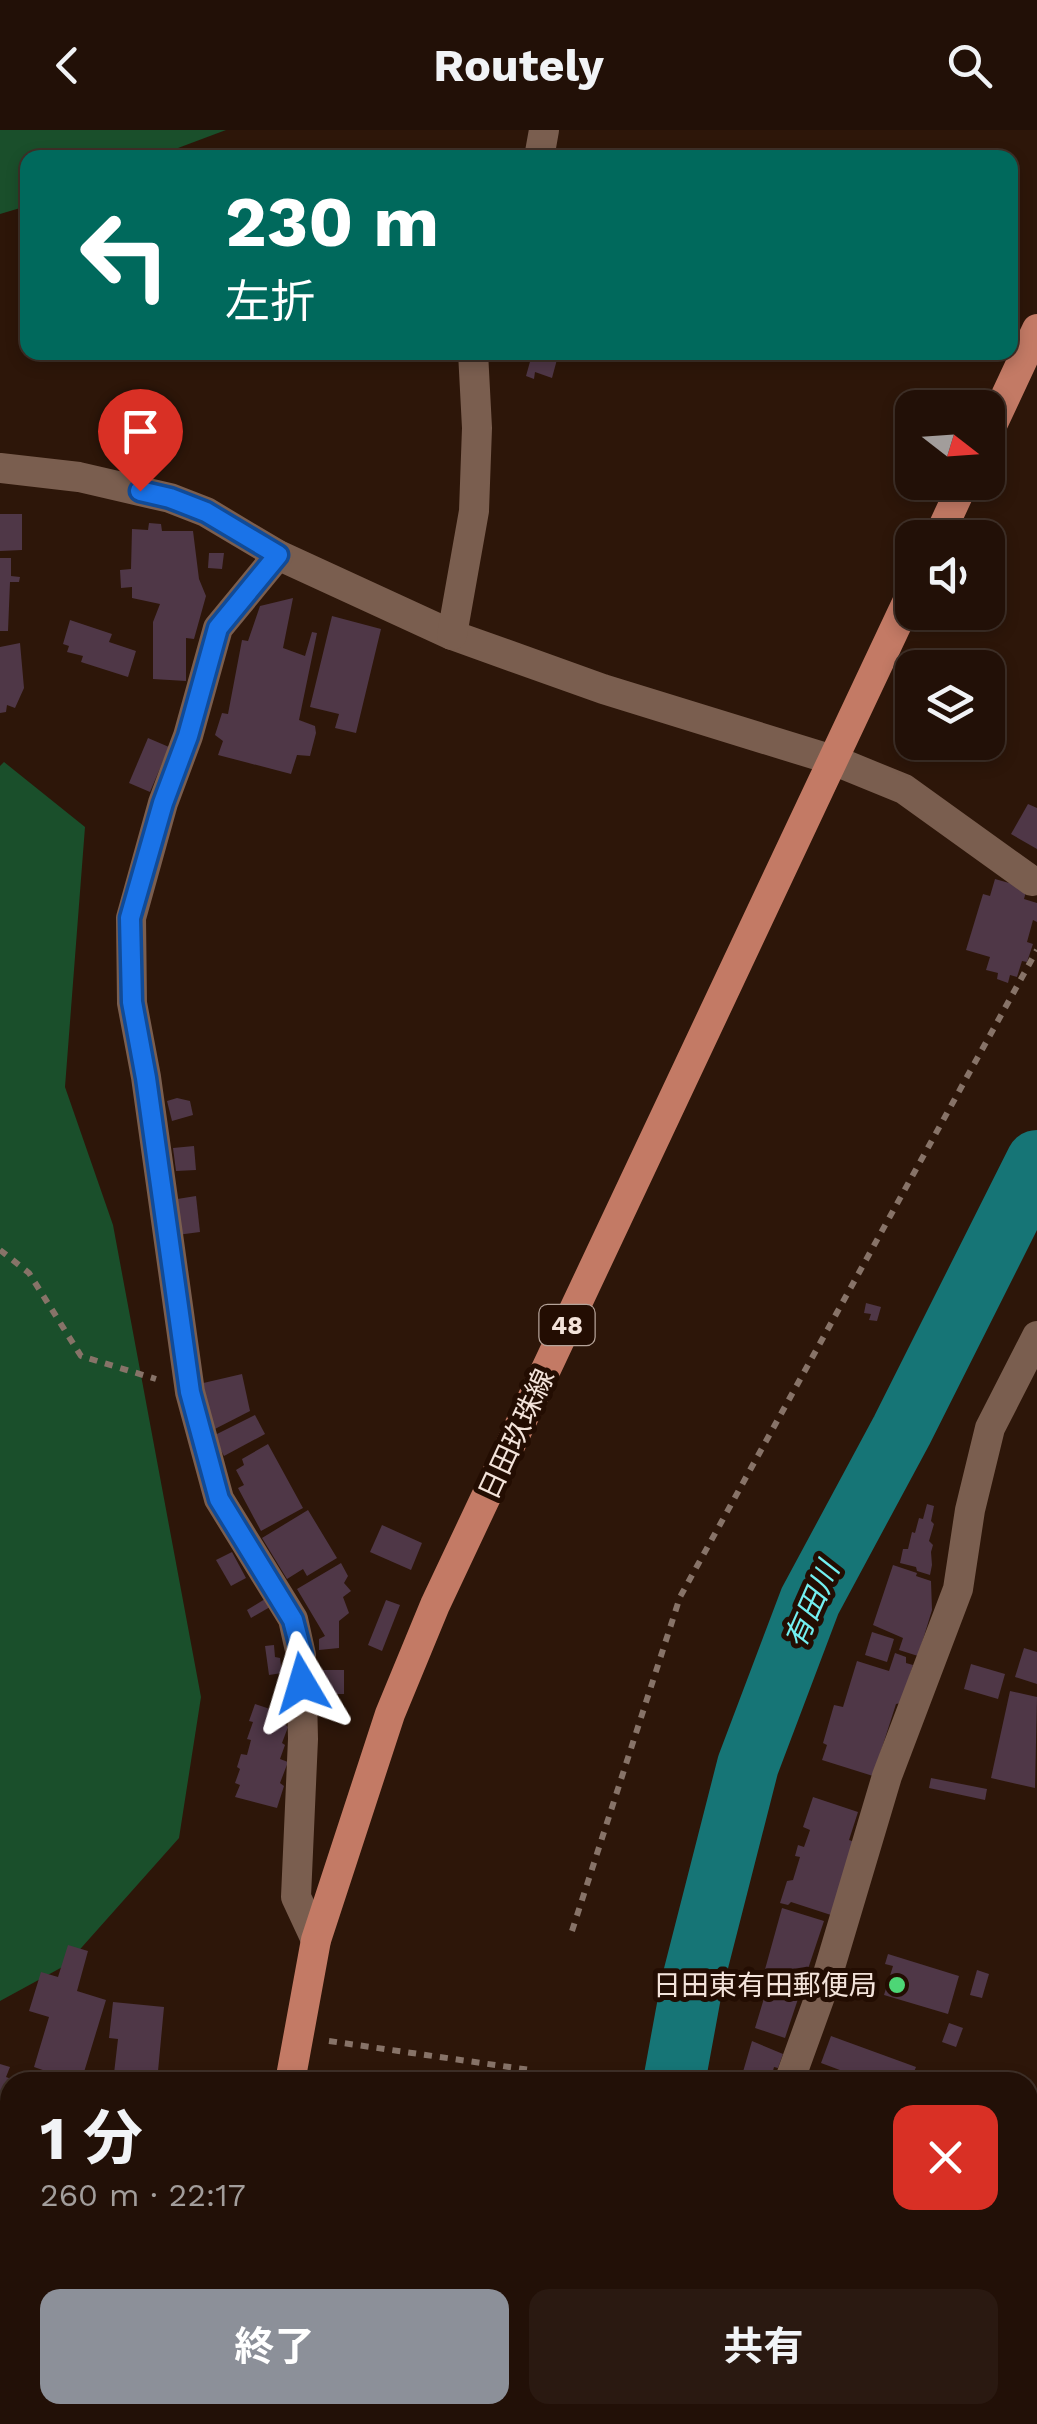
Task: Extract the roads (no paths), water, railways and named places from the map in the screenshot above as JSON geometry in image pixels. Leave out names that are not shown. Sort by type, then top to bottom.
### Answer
[{"type":"main road","points":[[1005,398],[1037,330]]},
{"type":"main road","name":"日田玖珠線","points":[[292,2072],[316,1940],[390,1714],[435,1606],[895,628]]},
{"type":"street","points":[[452,635],[474,512],[478,428],[474,360]]},
{"type":"street","points":[[0,468],[79,477],[170,498],[206,512],[278,555],[452,635],[603,689],[833,760],[904,789],[1032,880]]},
{"type":"street","points":[[278,555],[218,628],[130,918],[132,1002],[190,1392],[219,1499],[293,1620],[302,1655],[303,1739],[296,1897],[316,1940]]},
{"type":"street","points":[[793,2072],[827,1978],[887,1776],[958,1589],[970,1510],[990,1428],[1037,1336]]},
{"type":"waterway","name":"有田川","points":[[676,2072],[692,1984],[748,1765],[810,1601],[902,1430],[1037,1161]]},
{"type":"place","name":"日田東有田郵便局","points":[[897,1985]]}]
